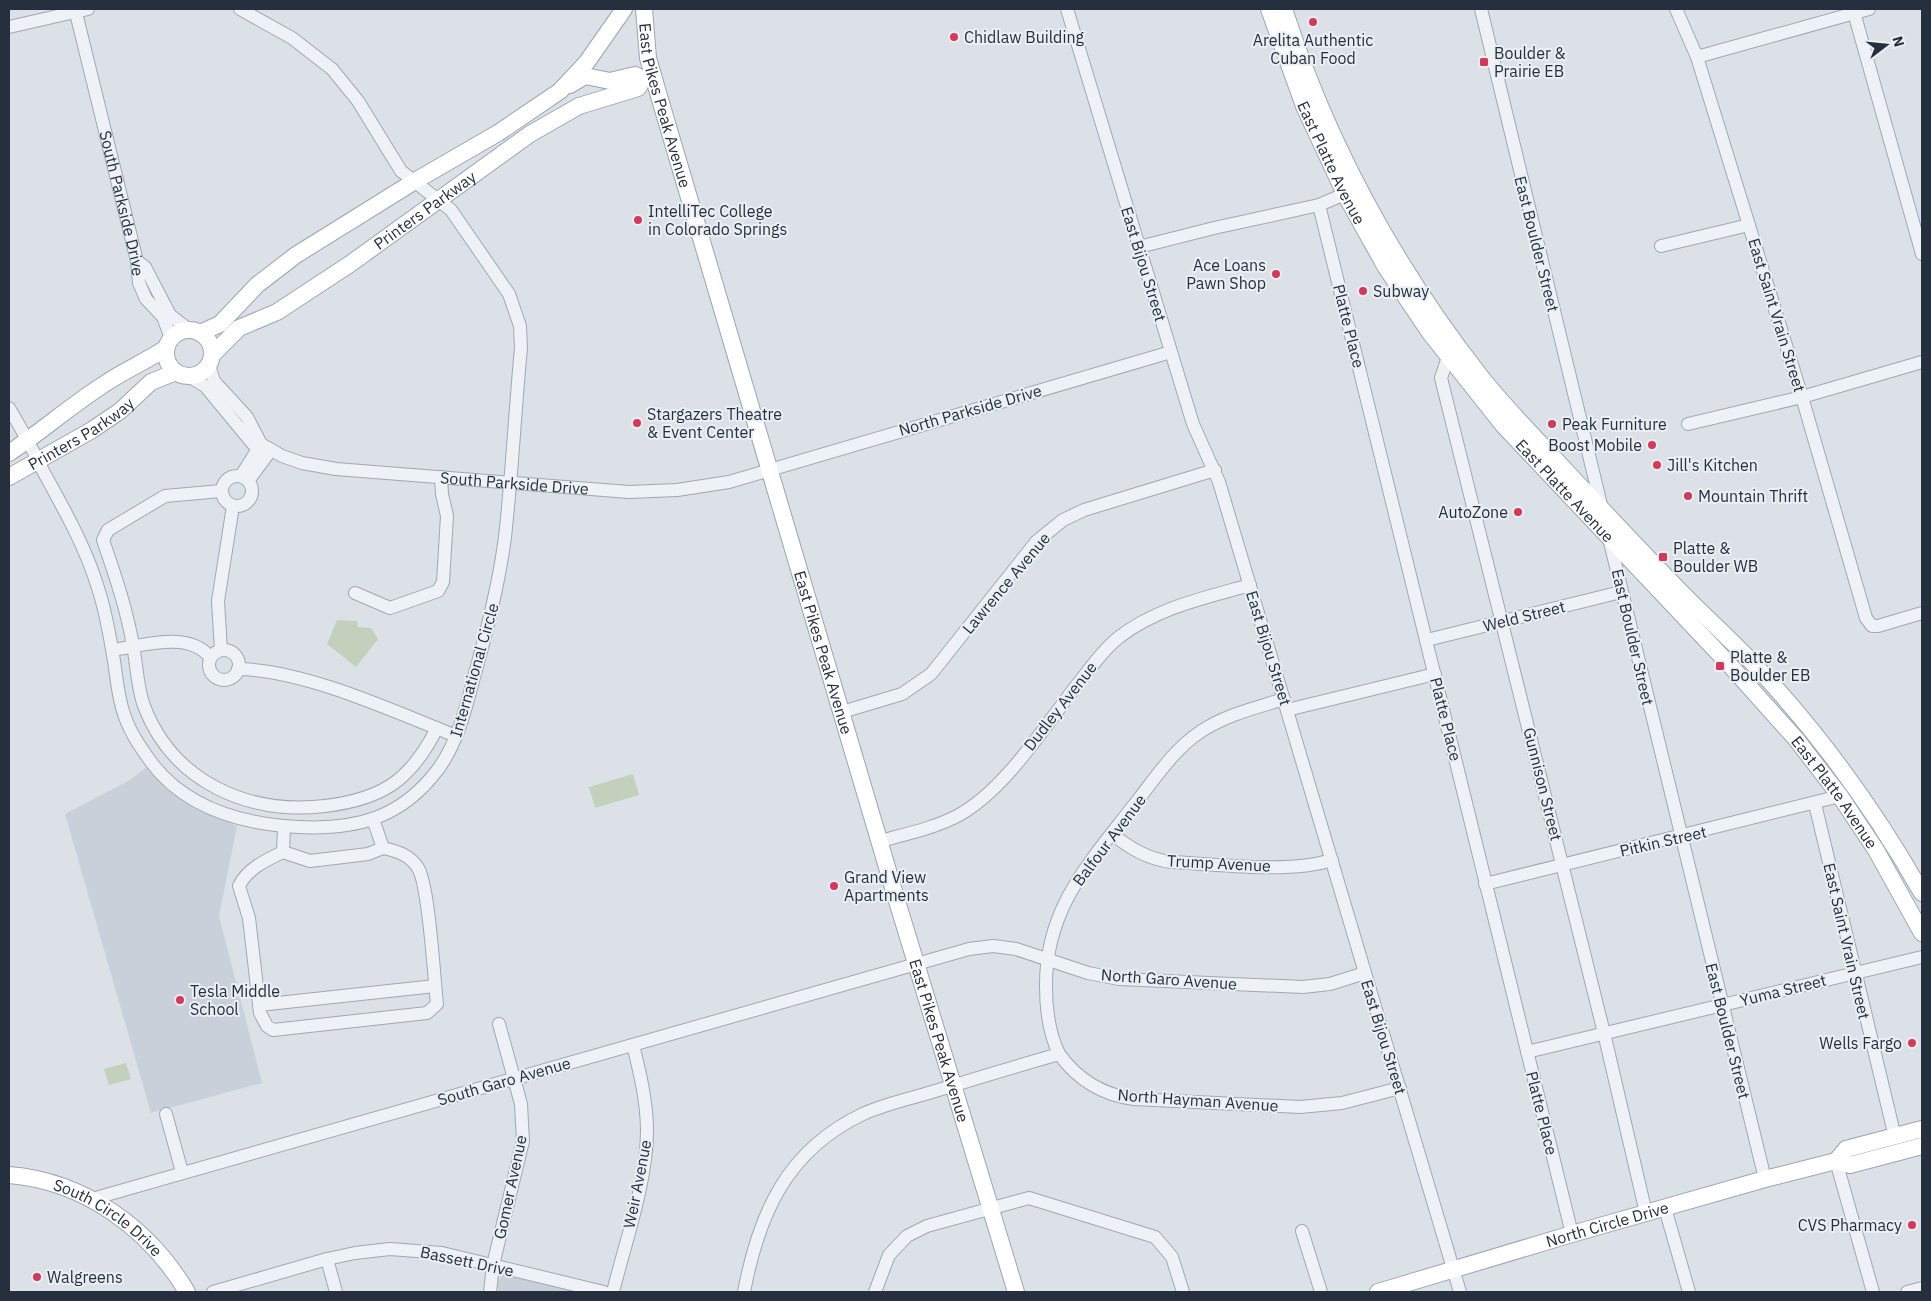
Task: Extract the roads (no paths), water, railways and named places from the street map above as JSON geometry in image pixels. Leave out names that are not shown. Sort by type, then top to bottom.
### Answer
[{"type":"main road","name":"Printers Parkway","points":[[560,91],[587,62],[624,9]]},
{"type":"main road","name":"East Pikes Peak Avenue","points":[[644,9],[648,77],[770,469],[1016,1292]]},
{"type":"main road","name":"East Platte Avenue","points":[[1269,9],[1304,106],[1352,191],[1404,295],[1448,357],[1503,425],[1768,707],[1840,796],[1876,850],[1922,934]]},
{"type":"main road","name":"East Platte Avenue","points":[[1284,9],[1313,92],[1352,191],[1442,324],[1482,378],[1602,510],[1762,673],[1813,731],[1876,817],[1922,893]]},
{"type":"main road","name":"Printers Parkway","points":[[194,331],[220,324],[258,285],[296,255],[415,181],[498,133],[585,76],[610,81],[635,75],[648,77]]},
{"type":"main road","name":"Printers Parkway","points":[[210,360],[239,328],[277,312],[350,264],[530,134],[578,106],[638,88],[648,77]]},
{"type":"main road","points":[[1404,295],[1420,308],[1432,325],[1442,324]]},
{"type":"main road","points":[[168,343],[194,331],[210,345],[210,360],[201,373],[183,374]]},
{"type":"main road","name":"Printers Parkway","points":[[9,453],[130,366],[150,359],[168,343]]},
{"type":"main road","name":"South Parkside Drive","points":[[168,343],[166,357],[183,374]]},
{"type":"main road","points":[[1448,357],[1462,363],[1472,375],[1482,378]]},
{"type":"main road","name":"Printers Parkway","points":[[9,477],[106,420],[151,382],[183,374]]},
{"type":"main road","name":"North Circle Drive","points":[[1378,1292],[1572,1234],[1836,1160],[1846,1149],[1922,1129]]},
{"type":"main road","name":"North Circle Drive","points":[[1836,1160],[1850,1165],[1922,1146]]},
{"type":"main road","name":"South Circle Drive","points":[[9,1175],[49,1181],[92,1200],[116,1214],[145,1237],[172,1269],[187,1292]]},
{"type":"street","name":"International Circle","points":[[9,408],[75,528],[99,590],[125,718],[140,746],[162,777],[188,797],[216,812],[241,820],[284,826],[332,829],[373,819],[395,809],[438,770],[456,736],[479,661],[497,586],[505,536],[521,348],[520,326],[514,304],[504,286],[451,210],[440,199],[401,171],[358,101],[332,69],[292,38],[240,9]]},
{"type":"street","name":"East Bijou Street","points":[[1067,9],[1194,428],[1216,470],[1460,1292]]},
{"type":"street","name":"East Boulder Street","points":[[1481,9],[1765,1179]]},
{"type":"street","name":"East Saint Vrain Street","points":[[1676,9],[1697,57],[1802,397],[1868,624],[1878,626],[1922,613]]},
{"type":"street","points":[[1697,57],[1854,11],[1869,9]]},
{"type":"street","points":[[9,27],[80,10]]},
{"type":"street","name":"South Parkside Drive","points":[[80,10],[137,261],[139,283],[146,299],[163,316],[168,343]]},
{"type":"street","points":[[1854,11],[1922,254]]},
{"type":"street","points":[[395,194],[401,171]]},
{"type":"street","points":[[1139,247],[1319,205],[1352,191]]},
{"type":"street","name":"Platte Place","points":[[1319,205],[1572,1234]]},
{"type":"street","points":[[1661,246],[1749,225]]},
{"type":"street","points":[[137,261],[145,267],[170,315],[194,331]]},
{"type":"street","name":"North Parkside Drive","points":[[770,469],[1171,352]]},
{"type":"street","name":"Gunnison Street","points":[[1448,357],[1441,378],[1503,621],[1646,1213]]},
{"type":"street","points":[[210,360],[214,381],[247,417],[266,447],[245,479]]},
{"type":"street","points":[[1688,424],[1802,397],[1922,362]]},
{"type":"street","name":"South Parkside Drive","points":[[183,374],[205,386],[254,444],[266,447],[292,460],[320,467],[441,478],[658,492],[714,485],[770,469]]},
{"type":"street","points":[[1574,479],[1590,462]]},
{"type":"street","name":"Lawrence Avenue","points":[[842,712],[902,694],[931,674],[1036,542],[1063,520],[1084,510],[1216,470]]},
{"type":"street","points":[[230,477],[245,479],[252,491],[248,502],[239,506],[233,506],[225,501],[221,491],[225,481],[230,477]]},
{"type":"street","points":[[356,593],[390,608],[438,591],[443,582],[447,516],[442,494],[441,478]]},
{"type":"street","points":[[221,491],[165,496],[104,534],[104,540],[125,606],[134,647],[140,694],[149,717],[166,746],[179,762],[200,779],[224,792],[241,798],[310,807],[365,799],[386,789],[405,776],[421,757],[437,728]]},
{"type":"street","points":[[221,650],[218,601],[233,506]]},
{"type":"street","name":"Dudley Avenue","points":[[880,841],[952,818],[970,808],[993,790],[1096,660],[1128,630],[1151,616],[1168,609],[1250,585]]},
{"type":"street","name":"Weld Street","points":[[1427,640],[1621,592]]},
{"type":"street","points":[[112,650],[183,643],[204,650],[210,657],[210,671],[220,680],[233,677],[238,669],[238,659],[235,655],[221,650]]},
{"type":"street","points":[[210,657],[221,650]]},
{"type":"street","points":[[238,669],[263,671],[328,687],[456,736]]},
{"type":"street","name":"Balfour Avenue","points":[[1059,1054],[1049,1024],[1046,995],[1047,959],[1052,934],[1063,904],[1078,878],[1176,753],[1197,734],[1229,716],[1435,674]]},
{"type":"street","name":"Pitkin Street","points":[[1485,884],[1815,804],[1840,796]]},
{"type":"street","name":"East Saint Vrain Street","points":[[1815,804],[1894,1136]]},
{"type":"street","points":[[373,819],[382,848]]},
{"type":"street","points":[[282,852],[284,826]]},
{"type":"street","name":"Trump Avenue","points":[[1112,834],[1137,852],[1158,860],[1171,862],[1294,867],[1317,865],[1332,860]]},
{"type":"street","points":[[382,848],[401,853],[410,858],[423,877],[437,1004],[432,1011],[427,1013],[273,1030],[262,1020],[249,918],[239,886],[242,879],[254,868],[282,852],[310,861],[368,854],[382,848]]},
{"type":"street","name":"North Garo Avenue","points":[[917,964],[969,949],[992,946],[1016,949],[1088,973],[1119,979],[1289,987],[1330,984],[1365,974]]},
{"type":"street","name":"Yuma Street","points":[[1527,1052],[1922,957]]},
{"type":"street","name":"South Garo Avenue","points":[[92,1200],[182,1172],[917,964]]},
{"type":"street","points":[[259,1005],[434,986]]},
{"type":"street","name":"Gomer Avenue","points":[[490,1292],[493,1265],[522,1141],[522,1116],[499,1024]]},
{"type":"street","name":"Weir Avenue","points":[[613,1292],[642,1176],[646,1146],[644,1094],[633,1044]]},
{"type":"street","points":[[744,1292],[750,1260],[764,1217],[779,1188],[799,1161],[819,1142],[852,1120],[875,1110],[1059,1054]]},
{"type":"street","name":"North Hayman Avenue","points":[[1059,1054],[1077,1074],[1096,1088],[1113,1096],[1134,1099],[1300,1107],[1342,1103],[1400,1088]]},
{"type":"street","points":[[166,1114],[182,1172]]},
{"type":"street","points":[[1836,1160],[1873,1292]]},
{"type":"street","points":[[875,1292],[889,1255],[907,1236],[927,1226],[1029,1198],[1155,1237],[1172,1257],[1184,1292]]},
{"type":"street","points":[[1665,1208],[1689,1292]]},
{"type":"street","points":[[1302,1231],[1321,1292]]},
{"type":"street","name":"Bassett Drive","points":[[213,1292],[327,1259],[371,1250],[408,1249],[442,1253],[604,1292]]},
{"type":"street","points":[[327,1259],[336,1292]]},
{"type":"street","points":[[1907,1292],[1922,1288]]},
{"type":"place","name":"Arelita Authentic Cuban Food","points":[[1313,22]]},
{"type":"place","name":"Chidlaw Building","points":[[954,37]]},
{"type":"place","name":"Boulder & Prairie EB","points":[[1484,62]]},
{"type":"place","name":"IntelliTec College in Colorado Springs","points":[[638,220]]},
{"type":"place","name":"Ace Loans Pawn Shop","points":[[1276,274]]},
{"type":"place","name":"Subway","points":[[1363,291]]},
{"type":"place","name":"Stargazers Theatre & Event Center","points":[[637,423]]},
{"type":"place","name":"Peak Furniture","points":[[1552,424]]},
{"type":"place","name":"Boost Mobile","points":[[1652,445]]},
{"type":"place","name":"Jill's Kitchen","points":[[1657,465]]},
{"type":"place","name":"Mountain Thrift","points":[[1688,496]]},
{"type":"place","name":"AutoZone","points":[[1518,512]]},
{"type":"place","name":"Platte & Boulder WB","points":[[1663,557]]},
{"type":"place","name":"Platte & Boulder EB","points":[[1720,666]]},
{"type":"place","name":"Grand View Apartments","points":[[834,886]]},
{"type":"place","name":"Tesla Middle School","points":[[180,1000]]},
{"type":"place","name":"Wells Fargo","points":[[1912,1043]]},
{"type":"place","name":"CVS Pharmacy","points":[[1912,1225]]},
{"type":"place","name":"Walgreens","points":[[37,1277]]}]
